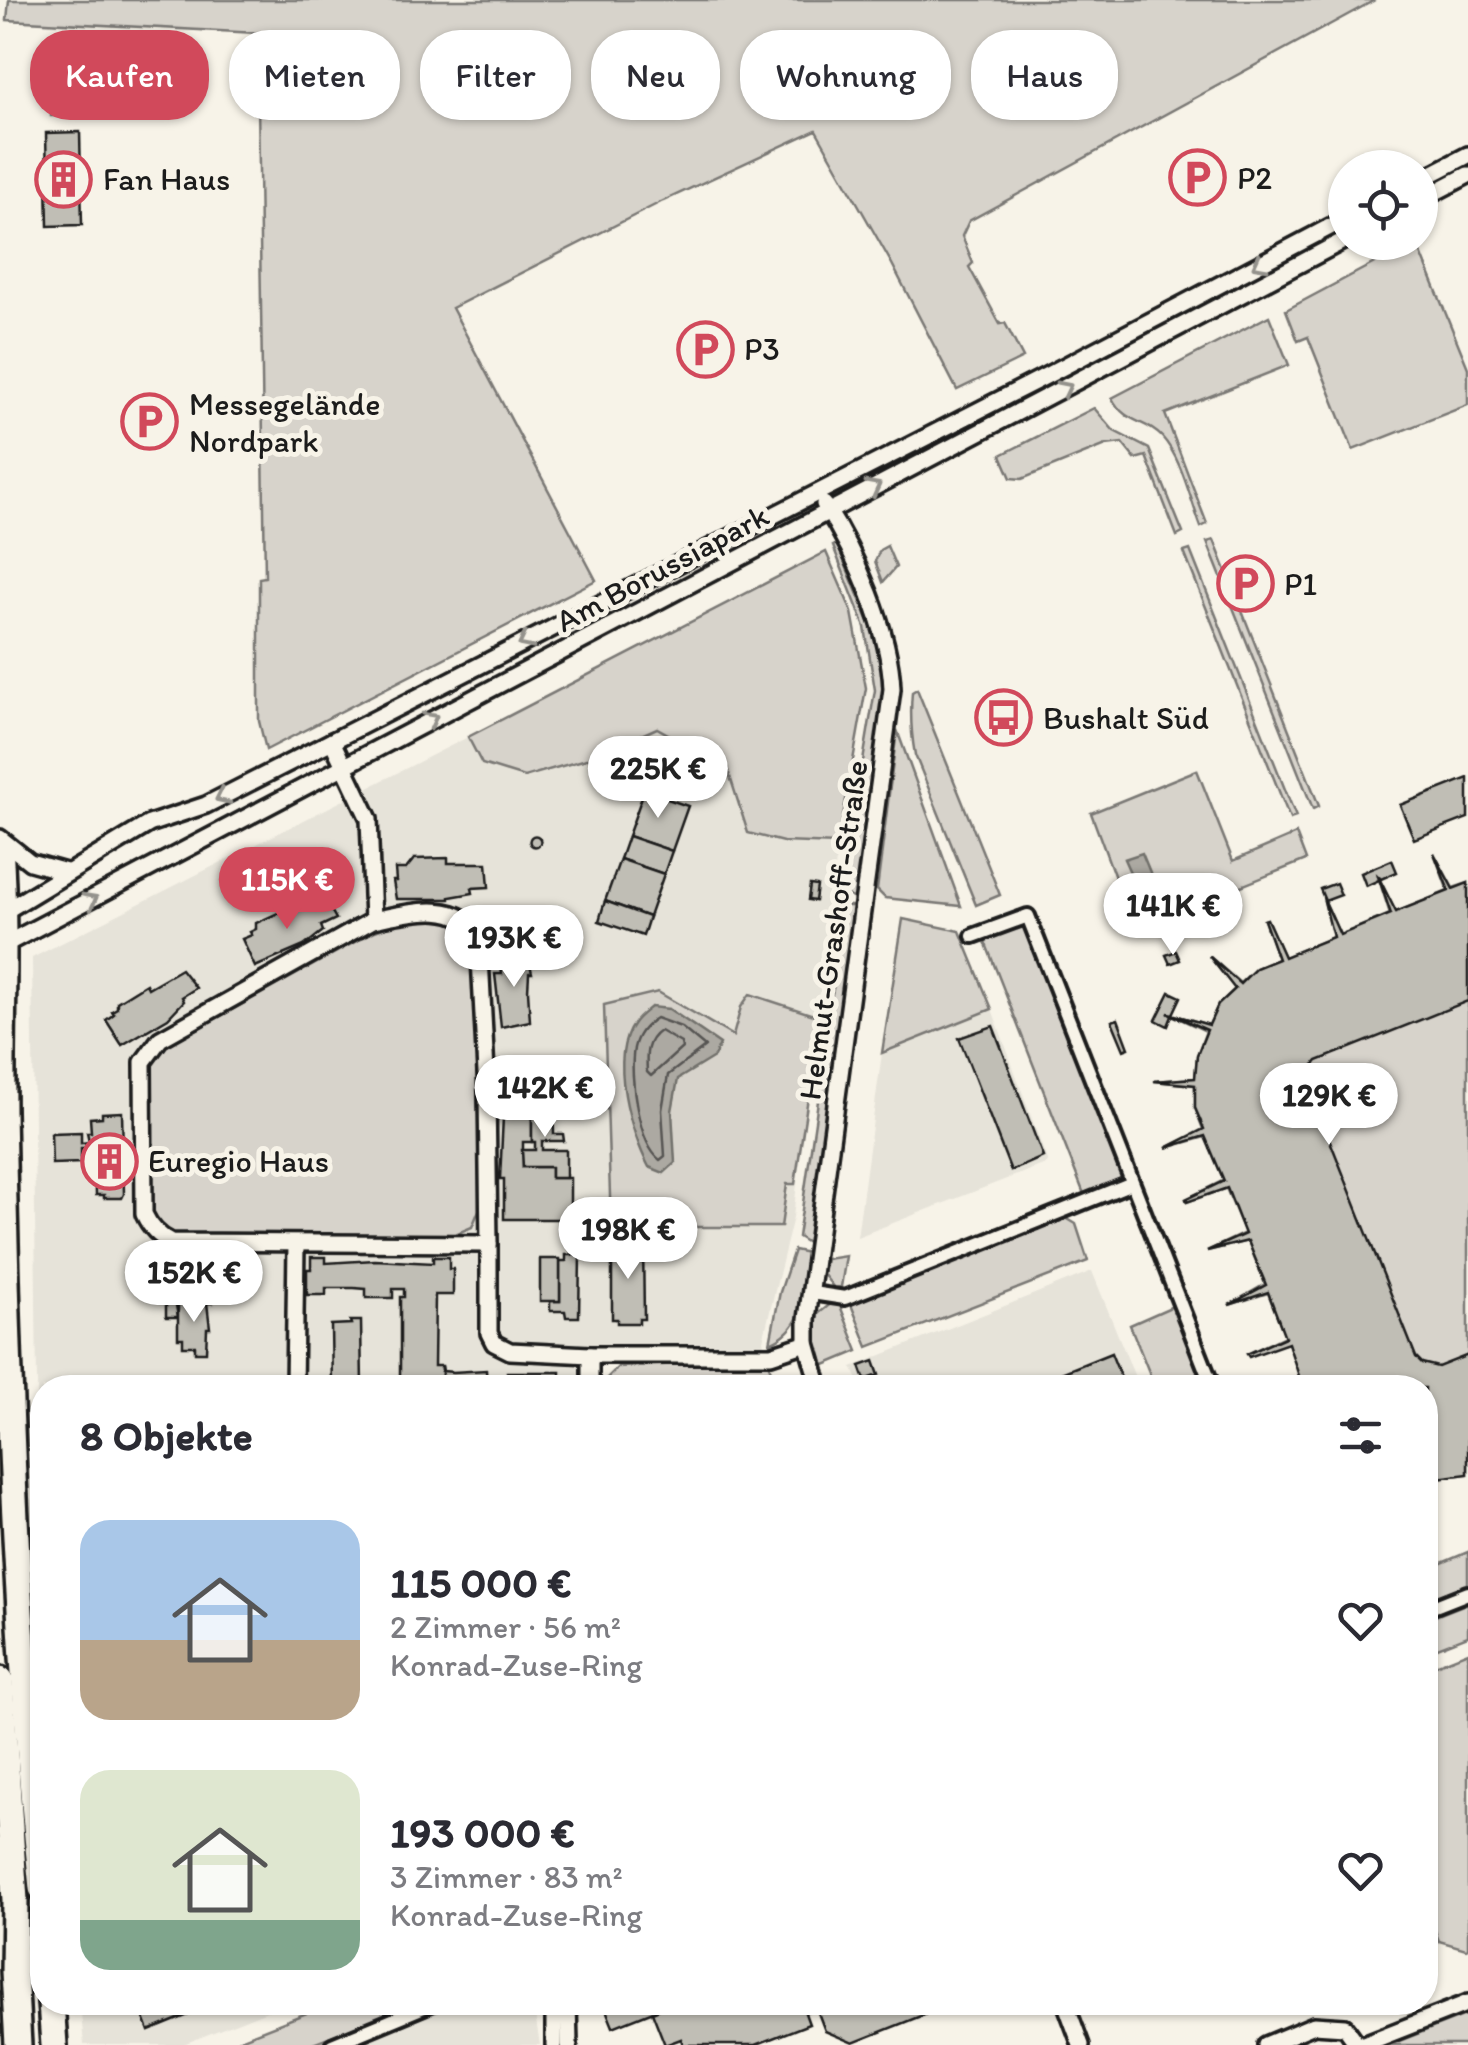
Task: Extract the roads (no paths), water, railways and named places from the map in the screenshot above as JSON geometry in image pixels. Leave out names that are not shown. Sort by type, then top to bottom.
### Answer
[{"type":"main road","points":[[0,846],[2,1107],[30,1763]]},
{"type":"main road","points":[[0,1680],[15,1900],[18,2045]]},
{"type":"main road","points":[[52,2015],[54,2045]]},
{"type":"street","points":[[1438,171],[1468,155]]},
{"type":"street","points":[[1438,191],[1468,175]]},
{"type":"street","name":"Am Borussiapark","points":[[2,913],[149,824],[206,805],[332,742],[1328,227]]},
{"type":"street","name":"Am Borussiapark","points":[[3,946],[1328,249]]},
{"type":"street","name":"Helmut-Grashoff-Straße","points":[[816,1375],[806,1343],[892,689],[886,641],[850,552],[817,492]]},
{"type":"street","points":[[332,742],[369,819],[373,920]]},
{"type":"street","points":[[0,838],[30,862],[66,872]]},
{"type":"street","points":[[490,1244],[172,1242],[149,1225],[144,1214],[144,1062],[160,1039],[373,920],[416,911],[449,912],[470,924],[479,938],[487,1092],[490,1244],[489,1332],[494,1344],[510,1351],[590,1355],[771,1355],[806,1343]]},
{"type":"street","points":[[973,936],[1028,916],[1208,1375]]},
{"type":"street","points":[[812,1293],[845,1298],[1132,1183]]},
{"type":"street","points":[[294,1375],[296,1245]]},
{"type":"street","points":[[590,1355],[590,1375]]},
{"type":"street","points":[[1438,1605],[1468,1593]]},
{"type":"street","points":[[1438,2015],[1468,2003]]},
{"type":"street","points":[[332,2045],[405,2015]]},
{"type":"street","points":[[554,2015],[554,2045]]},
{"type":"street","points":[[568,2015],[569,2045]]},
{"type":"street","points":[[1070,2015],[1081,2045]]},
{"type":"street","points":[[1266,2045],[1314,2025],[1345,2027],[1360,2045],[1437,2015]]},
{"type":"water","points":[[1142,853],[1154,882],[1137,888],[1124,859]]},
{"type":"water","points":[[651,1007],[669,1009],[720,1044],[714,1057],[678,1079],[672,1111],[675,1163],[664,1173],[649,1167],[642,1152],[629,1116],[623,1075],[626,1038]]},
{"type":"place","name":"P2","points":[[1198,178]]},
{"type":"place","name":"Fan Haus","points":[[64,179]]},
{"type":"place","name":"P3","points":[[705,349]]},
{"type":"place","name":"Messegelände Nordpark","points":[[150,422]]},
{"type":"place","name":"P1","points":[[1245,584]]},
{"type":"place","name":"Bushalt Süd","points":[[1004,718]]},
{"type":"place","name":"Euregio Haus","points":[[109,1161]]}]
